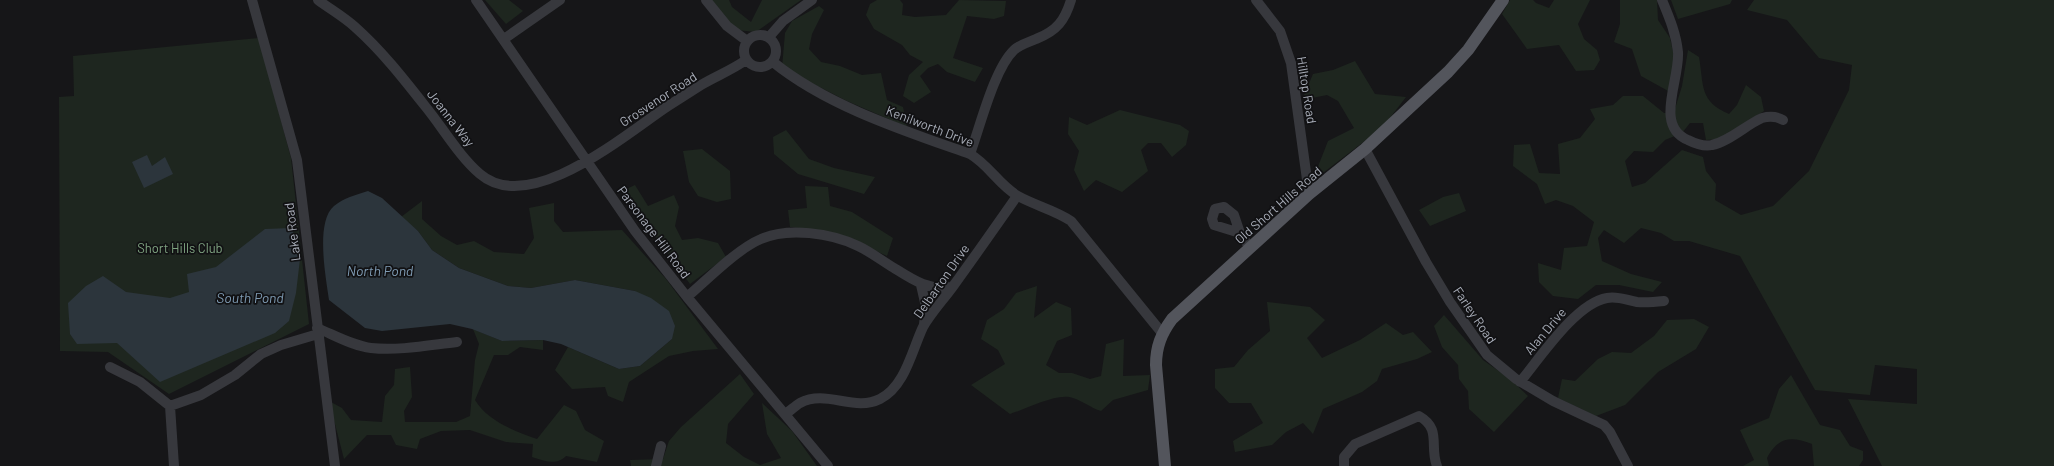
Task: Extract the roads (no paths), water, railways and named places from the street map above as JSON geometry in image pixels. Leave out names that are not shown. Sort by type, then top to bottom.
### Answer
[{"type":"main road","name":"Old Short Hills Road","points":[[1165,466],[1156,350],[1162,334],[1172,319],[1309,194],[1365,149],[1448,72],[1468,50],[1503,0]]},
{"type":"street","name":"Lake Road","points":[[252,0],[297,160],[317,331],[335,466]]},
{"type":"street","name":"Joanna Way","points":[[318,0],[354,26],[377,48],[472,166],[491,181],[505,185],[523,185],[543,182],[586,162]]},
{"type":"street","name":"Parsonage Hill Road","points":[[476,0],[504,39],[586,162],[635,231],[687,297],[785,414],[803,438],[828,466]]},
{"type":"street","points":[[504,39],[560,0]]},
{"type":"street","points":[[706,0],[727,26],[748,41]]},
{"type":"street","points":[[769,37],[783,21],[812,0]]},
{"type":"street","points":[[970,154],[993,86],[1002,66],[1014,50],[1025,43],[1039,38],[1061,24],[1066,17],[1071,0]]},
{"type":"street","name":"Hilltop Road","points":[[1256,0],[1280,31],[1291,63],[1309,194]]},
{"type":"street","points":[[1662,0],[1674,29],[1678,51],[1679,68],[1672,98],[1670,118],[1676,132],[1684,139],[1705,146],[1713,145],[1762,118],[1769,116],[1778,117],[1783,120]]},
{"type":"street","points":[[756,35],[769,37],[774,43],[776,49],[776,56],[773,62],[766,67],[759,68],[753,66],[746,60],[744,50],[748,41],[756,35]]},
{"type":"street","name":"Grosvenor Road","points":[[586,162],[689,93],[730,71],[746,60]]},
{"type":"street","name":"Kenilworth Drive","points":[[773,62],[797,80],[858,111],[970,154],[986,165],[1001,182],[1017,196],[1056,212],[1071,221],[1162,334]]},
{"type":"street","name":"Farley Road","points":[[1365,149],[1426,262],[1469,330],[1487,355],[1520,382],[1553,401],[1604,424],[1610,432],[1628,466]]},
{"type":"street","name":"Delbarton Drive","points":[[785,414],[800,403],[817,398],[860,404],[870,403],[881,399],[901,377],[913,356],[924,327],[1017,196]]},
{"type":"street","points":[[687,297],[745,248],[760,239],[778,234],[796,232],[835,238],[857,245],[921,285],[936,288],[952,287]]},
{"type":"street","points":[[1240,233],[1250,248]]},
{"type":"street","points":[[921,285],[926,307],[924,327]]},
{"type":"street","name":"Alan Drive","points":[[1520,382],[1575,315],[1592,303],[1606,298],[1621,297],[1648,303],[1664,301]]},
{"type":"street","points":[[170,406],[201,395],[235,375],[261,354],[317,331],[354,344],[371,348],[402,348],[457,342]]},
{"type":"street","points":[[110,367],[140,382],[170,406],[174,466]]},
{"type":"street","points":[[1344,466],[1344,457],[1355,444],[1419,416],[1428,422],[1434,435],[1437,466]]},
{"type":"street","points":[[656,466],[661,446]]},
{"type":"water","points":[[147,155],[152,166],[165,157],[173,174],[144,188],[132,162]]},
{"type":"water","name":"North Pond","points":[[368,191],[382,198],[418,231],[432,250],[459,268],[508,286],[531,288],[575,280],[635,291],[651,298],[669,311],[675,326],[672,339],[640,366],[619,369],[561,344],[543,340],[502,341],[472,329],[450,324],[382,331],[365,328],[329,300],[324,265],[323,237],[328,214],[334,206],[354,195]]},
{"type":"water","name":"South Pond","points":[[292,228],[300,259],[296,293],[289,321],[275,333],[160,382],[117,343],[77,344],[70,334],[68,303],[86,286],[103,276],[126,292],[170,298],[189,292],[187,274],[216,267],[265,229]]},
{"type":"park label","name":"Short Hills Club","points":[[180,248]]}]
